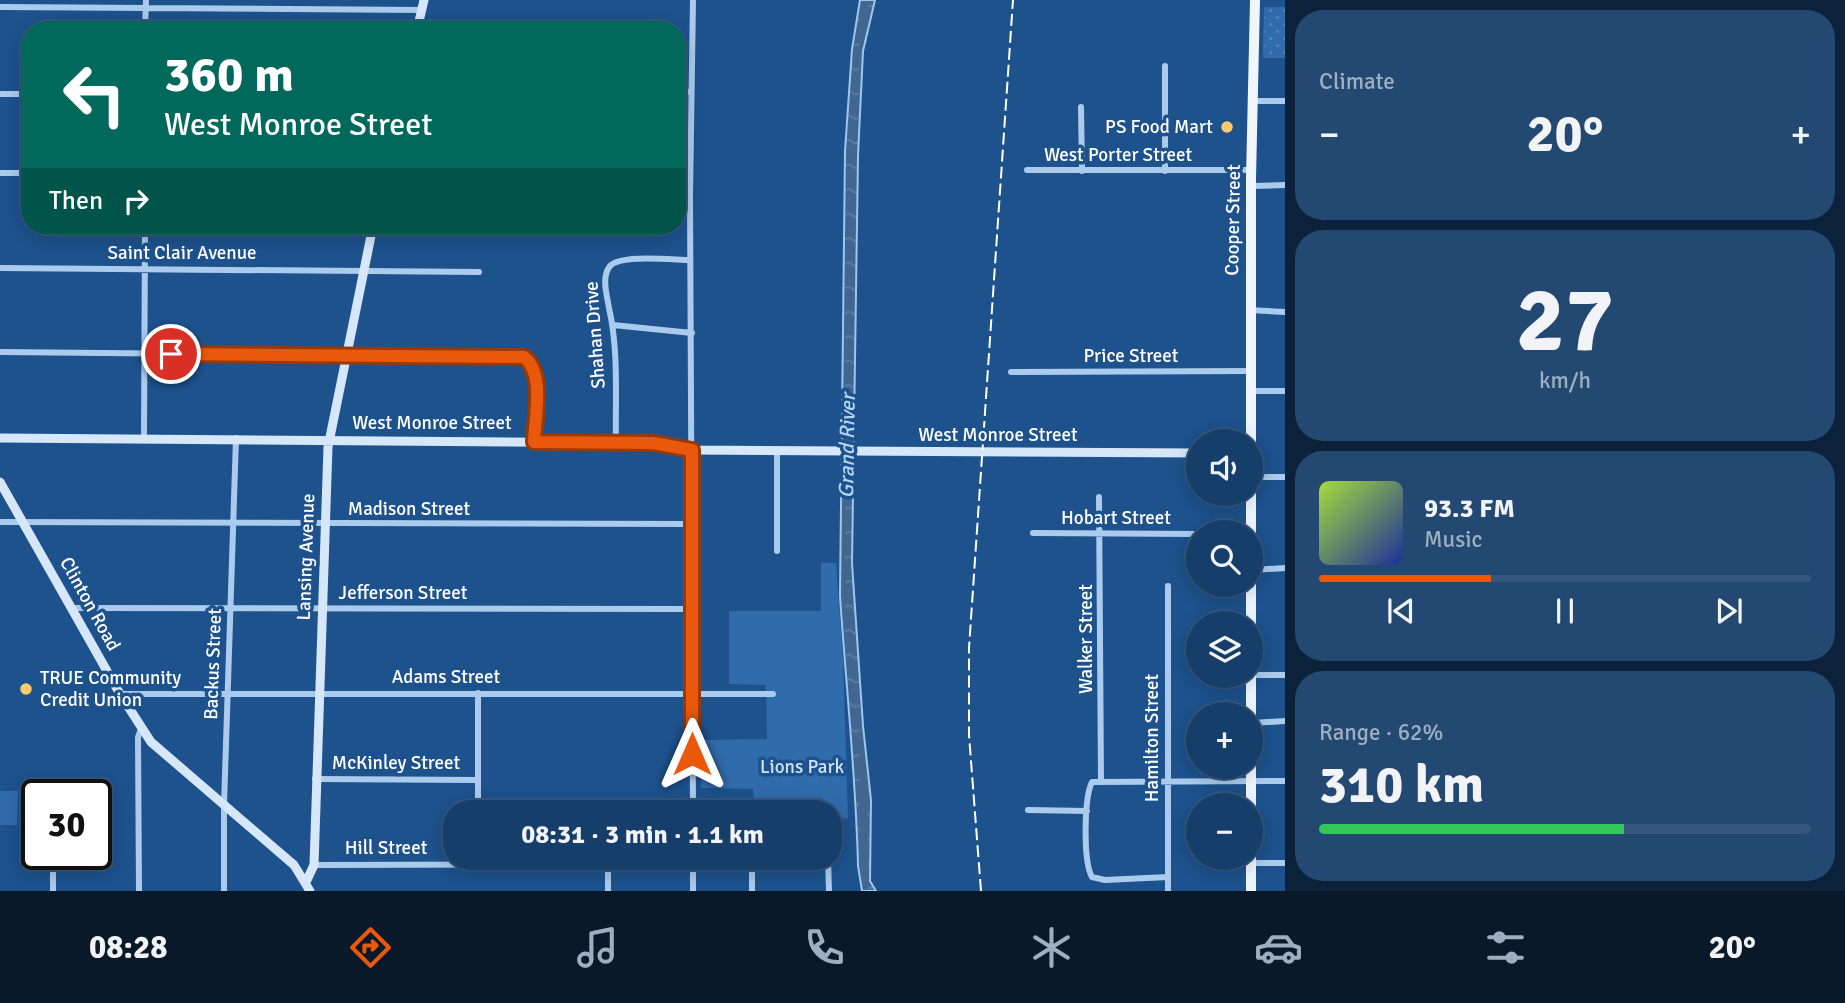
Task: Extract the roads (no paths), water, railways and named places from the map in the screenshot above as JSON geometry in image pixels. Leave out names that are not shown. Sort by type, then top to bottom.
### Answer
[{"type":"main road","name":"Cooper Street","points":[[1251,429],[1251,170],[1255,0]]},
{"type":"main road","name":"Lansing Avenue","points":[[308,887],[314,865],[318,693],[330,440],[371,235]]},
{"type":"main road","name":"West Monroe Street","points":[[0,438],[653,443],[692,450],[838,452],[1186,453]]},
{"type":"main road","name":"Clinton Road","points":[[0,482],[141,729],[155,747],[294,865],[308,887]]},
{"type":"main road","points":[[1251,781],[1251,793]]},
{"type":"main road","points":[[1251,870],[1251,891]]},
{"type":"street","points":[[693,0],[690,92],[693,800]]},
{"type":"street","points":[[0,7],[146,4],[423,5]]},
{"type":"street","points":[[1165,66],[1165,170]]},
{"type":"street","points":[[686,92],[690,92]]},
{"type":"street","points":[[0,94],[21,94]]},
{"type":"street","points":[[1253,101],[1285,101]]},
{"type":"street","points":[[1081,107],[1082,171]]},
{"type":"street","name":"West Porter Street","points":[[1027,170],[1251,170]]},
{"type":"street","points":[[0,173],[21,173]]},
{"type":"street","points":[[1251,186],[1285,186]]},
{"type":"street","points":[[144,438],[145,235]]},
{"type":"street","name":"Shahan Drive","points":[[617,443],[613,325],[605,284],[612,263],[629,259],[690,260]]},
{"type":"street","name":"Saint Clair Avenue","points":[[0,268],[479,272]]},
{"type":"street","points":[[1250,310],[1285,312]]},
{"type":"street","points":[[613,325],[692,333]]},
{"type":"street","points":[[0,352],[524,357],[531,362],[536,376],[534,442]]},
{"type":"street","name":"Price Street","points":[[1010,372],[1251,371]]},
{"type":"street","points":[[1251,391],[1285,391]]},
{"type":"street","name":"Backus Street","points":[[224,891],[224,804],[236,438]]},
{"type":"street","points":[[777,451],[777,551]]},
{"type":"street","points":[[1263,477],[1285,477]]},
{"type":"street","name":"Walker Street","points":[[1100,497],[1101,781]]},
{"type":"street","name":"Madison Street","points":[[0,522],[691,524]]},
{"type":"street","name":"Hobart Street","points":[[1033,533],[1186,534]]},
{"type":"street","points":[[1263,569],[1285,568]]},
{"type":"street","name":"Hamilton Street","points":[[1168,586],[1168,891]]},
{"type":"street","name":"Jefferson Street","points":[[72,608],[692,609]]},
{"type":"street","points":[[1263,675],[1285,675]]},
{"type":"street","points":[[478,693],[478,800]]},
{"type":"street","name":"Adams Street","points":[[120,694],[773,694]]},
{"type":"street","points":[[1263,724],[1285,722]]},
{"type":"street","points":[[139,891],[138,737],[141,729]]},
{"type":"street","name":"McKinley Street","points":[[315,779],[477,780]]},
{"type":"street","points":[[1168,877],[1105,880],[1091,877],[1087,867],[1087,811],[1088,791],[1092,782],[1285,781]]},
{"type":"street","points":[[1028,810],[1087,811]]},
{"type":"street","points":[[1263,861],[1285,863]]},
{"type":"street","name":"Hill Street","points":[[314,865],[443,862]]},
{"type":"street","points":[[53,870],[53,891]]},
{"type":"street","points":[[608,870],[608,891]]},
{"type":"street","points":[[692,870],[693,891]]},
{"type":"street","points":[[752,870],[752,891]]},
{"type":"street","points":[[828,870],[829,891]]},
{"type":"water","name":"Grand River","points":[[860,0],[875,0],[863,51],[858,156],[852,563],[871,800],[870,881],[876,891],[862,891],[858,866],[840,596],[845,151],[852,49]]},
{"type":"railway","points":[[981,891],[969,735],[969,648],[1013,0]]},
{"type":"place","name":"PS Food Mart","points":[[1227,127]]},
{"type":"place","name":"TRUE Community Credit Union","points":[[26,689]]},
{"type":"park label","name":"Lions Park","points":[[802,767]]}]
